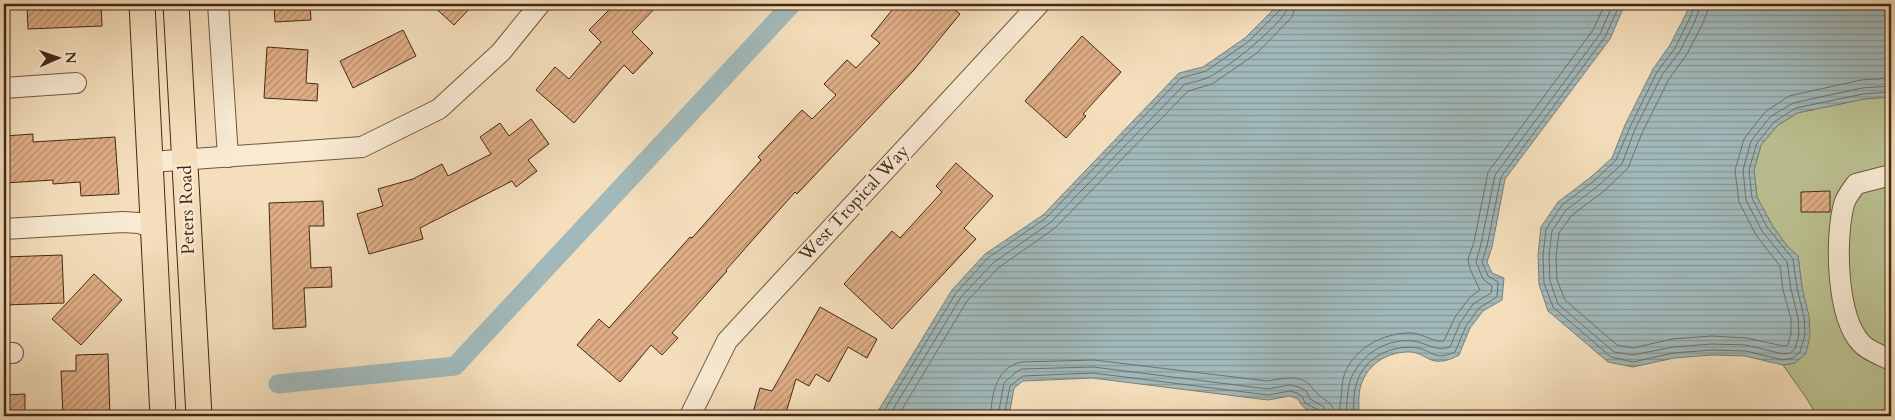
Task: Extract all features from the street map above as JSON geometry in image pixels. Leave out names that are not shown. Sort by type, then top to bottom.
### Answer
[{"type":"main road","name":"Peters Road","points":[[142,4],[163,416]]},
{"type":"main road","name":"Peters Road","points":[[176,4],[190,283],[199,416]]},
{"type":"street","points":[[218,4],[228,157]]},
{"type":"street","points":[[151,162],[362,147],[439,109],[501,52],[540,4]]},
{"type":"street","name":"West Tropical Way","points":[[690,416],[727,341],[1038,4]]},
{"type":"street","points":[[4,88],[76,83]]},
{"type":"street","points":[[1891,175],[1856,184],[1837,202],[1839,268],[1844,305],[1851,329],[1862,344],[1877,354],[1891,360]]},
{"type":"street","points":[[4,229],[123,222],[139,223],[154,228]]},
{"type":"green space","points":[[1891,97],[1891,409],[1850,416],[1817,416],[1783,365],[1795,363],[1802,287],[1798,256],[1787,246],[1772,225],[1757,197],[1754,170],[1761,145],[1777,126],[1797,113],[1864,99]]},
{"type":"water","points":[[1279,4],[1625,4],[1610,39],[1505,179],[1492,247],[1487,262],[1492,273],[1504,278],[1502,300],[1483,311],[1470,328],[1459,355],[1448,360],[1437,361],[1416,353],[1403,352],[1388,356],[1375,363],[1362,382],[1359,393],[1359,413],[1356,416],[1315,414],[1302,406],[1298,399],[1290,396],[1268,400],[1092,378],[1023,381],[1014,388],[1009,416],[875,416],[952,290],[985,254],[1043,215],[1179,73],[1203,67],[1245,38]]},
{"type":"water","points":[[1691,4],[1891,4],[1891,97],[1864,99],[1797,113],[1777,126],[1761,145],[1754,170],[1757,197],[1772,225],[1787,246],[1798,256],[1802,287],[1809,316],[1810,335],[1806,354],[1795,363],[1783,365],[1745,356],[1712,355],[1674,358],[1633,367],[1608,362],[1548,311],[1539,284],[1538,255],[1541,227],[1558,202],[1612,158],[1625,125],[1653,69],[1670,45]]},
{"type":"building","points":[[27,4],[101,4],[102,26],[28,29]]},
{"type":"building","points":[[274,4],[310,4],[311,20],[275,22]]},
{"type":"building","points":[[431,4],[474,4],[454,25]]},
{"type":"building","points":[[615,4],[659,4],[632,32],[653,53],[633,74],[624,65],[574,123],[536,90],[555,67],[569,79],[601,42],[589,30]]},
{"type":"building","points":[[897,4],[947,4],[960,14],[914,70],[797,194],[795,192],[726,270],[672,333],[678,338],[662,355],[651,345],[620,382],[577,345],[599,319],[609,328],[690,237],[692,238],[761,160],[758,157],[802,110],[812,119],[836,95],[824,84],[847,60],[856,68],[880,43],[871,36]]},
{"type":"building","points":[[403,30],[416,56],[353,88],[340,61]]},
{"type":"building","points":[[1082,36],[1121,72],[1083,114],[1086,116],[1066,138],[1025,101]]},
{"type":"building","points":[[267,47],[308,50],[306,83],[318,84],[317,101],[264,98]]},
{"type":"building","points":[[531,119],[549,144],[528,160],[537,171],[516,187],[512,181],[420,228],[423,239],[369,254],[357,214],[383,206],[378,189],[413,179],[442,164],[448,176],[491,154],[480,137],[500,123],[509,136]]},
{"type":"building","points":[[33,134],[33,142],[115,137],[119,194],[81,196],[80,182],[53,184],[53,180],[4,183],[4,136]]},
{"type":"building","points":[[956,163],[993,196],[964,228],[976,239],[892,329],[844,284],[892,231],[900,238],[942,192],[936,186]]},
{"type":"building","points":[[1830,191],[1830,212],[1801,212],[1801,192]]},
{"type":"building","points":[[323,201],[324,226],[309,226],[311,268],[331,267],[332,287],[304,288],[306,327],[273,329],[269,203]]},
{"type":"building","points":[[62,255],[64,303],[4,305],[4,257]]},
{"type":"building","points":[[94,274],[122,300],[81,345],[52,319]]},
{"type":"building","points":[[820,307],[877,339],[867,358],[848,347],[829,382],[816,374],[809,386],[796,379],[785,416],[752,416],[760,388],[772,391]]},
{"type":"building","points":[[108,354],[110,416],[63,416],[61,371],[76,371],[76,355]]},
{"type":"building","points":[[25,394],[25,416],[4,416],[4,395]]},
{"type":"waterway","points":[[278,384],[455,366],[792,4]]}]
